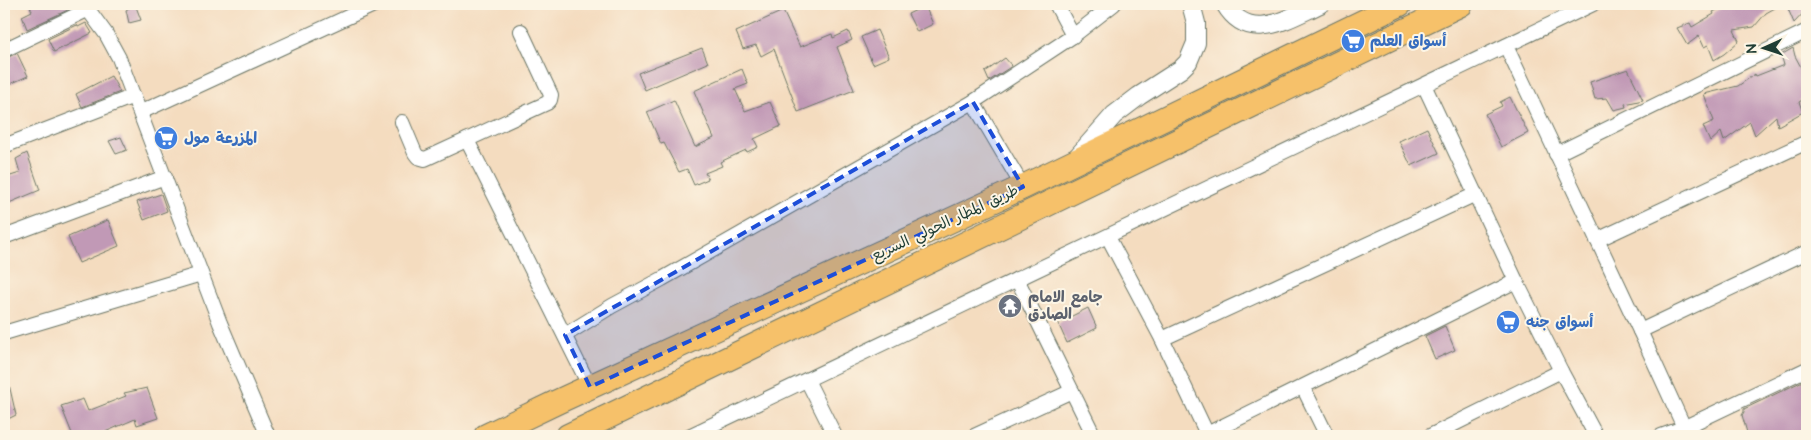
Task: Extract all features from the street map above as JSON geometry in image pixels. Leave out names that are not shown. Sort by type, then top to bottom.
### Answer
[{"type":"highway","name":"طريق المطار الحولي السريع","points":[[495,435],[557,402],[1023,187],[1062,166],[1400,4]]},
{"type":"highway","name":"طريق المطار الحولي السريع","points":[[570,435],[1461,4]]},
{"type":"highway","points":[[557,402],[559,421],[570,435]]},
{"type":"street","points":[[141,112],[376,4]]},
{"type":"street","points":[[1056,4],[1073,36]]},
{"type":"street","points":[[565,335],[612,306],[973,102],[1073,36],[1114,4]]},
{"type":"street","points":[[1062,166],[1085,150],[1099,130],[1114,115],[1181,69],[1188,62],[1196,43],[1196,23],[1191,4]]},
{"type":"street","points":[[1225,4],[1234,16],[1246,24],[1261,26],[1275,23],[1320,4]]},
{"type":"street","points":[[689,436],[711,431],[807,380],[1593,4]]},
{"type":"street","points":[[4,50],[86,7],[106,34],[119,58],[141,112],[220,324],[268,436]]},
{"type":"street","points":[[1556,154],[1807,30]]},
{"type":"street","points":[[402,122],[415,153],[422,159],[429,158],[542,106],[550,100],[550,95],[521,31]]},
{"type":"street","points":[[1506,46],[1686,432]]},
{"type":"street","points":[[1424,85],[1516,281],[1596,436]]},
{"type":"street","points":[[4,146],[134,96]]},
{"type":"street","points":[[973,102],[1023,187]]},
{"type":"street","points":[[467,140],[590,387]]},
{"type":"street","points":[[1597,240],[1807,142]]},
{"type":"street","points":[[4,237],[165,177]]},
{"type":"street","points":[[1162,339],[1476,194]]},
{"type":"street","points":[[1108,237],[1162,339],[1207,435],[1516,281]]},
{"type":"street","points":[[1640,331],[1807,252]]},
{"type":"street","points":[[4,333],[201,274]]},
{"type":"street","points":[[1017,280],[1094,436]]},
{"type":"street","points":[[1661,436],[1686,432],[1807,368]]},
{"type":"street","points":[[1430,436],[1561,371]]},
{"type":"street","points":[[807,380],[835,436]]},
{"type":"street","points":[[1303,387],[1327,436]]},
{"type":"street","points":[[974,436],[1072,391]]},
{"type":"highlighted area","points":[[973,102],[1023,187],[590,387],[565,335]]},
{"type":"building","points":[[29,4],[67,4],[70,9],[27,29],[22,16],[32,11]]},
{"type":"building","points":[[135,4],[141,20],[129,23],[126,10]]},
{"type":"building","points":[[1729,4],[1782,4],[1766,13],[1754,27],[1734,30],[1739,41],[1714,60],[1708,45],[1704,47],[1699,36],[1687,45],[1677,28],[1690,23],[1692,27],[1714,14],[1713,12]]},
{"type":"building","points":[[1786,4],[1807,4],[1807,9],[1794,23]]},
{"type":"building","points":[[925,6],[933,24],[917,32],[908,14]]},
{"type":"building","points":[[783,11],[800,47],[832,34],[833,38],[848,31],[852,40],[837,47],[854,90],[798,112],[774,49],[761,56],[756,45],[743,49],[736,32]]},
{"type":"building","points":[[86,23],[92,33],[54,52],[48,39],[77,25],[78,27]]},
{"type":"building","points":[[877,30],[889,57],[873,64],[861,37]]},
{"type":"building","points":[[702,48],[708,63],[645,90],[638,73]]},
{"type":"building","points":[[1793,48],[1802,69],[1807,65],[1807,97],[1799,102],[1803,112],[1778,126],[1776,116],[1755,135],[1750,122],[1724,141],[1721,132],[1710,142],[1703,126],[1714,121],[1704,94],[1738,86],[1755,74],[1756,76],[1784,65],[1781,55]]},
{"type":"building","points":[[17,53],[28,76],[10,84],[4,71],[4,59]]},
{"type":"building","points":[[1005,58],[1012,66],[989,81],[985,72]]},
{"type":"building","points":[[742,69],[748,84],[735,89],[745,111],[770,102],[781,126],[754,139],[758,147],[747,152],[746,150],[720,162],[722,166],[705,173],[708,179],[694,185],[687,169],[679,172],[664,143],[661,144],[647,112],[674,100],[695,147],[714,138],[694,91]]},
{"type":"building","points":[[1628,69],[1643,100],[1625,104],[1626,107],[1614,110],[1607,98],[1595,99],[1590,82]]},
{"type":"building","points":[[111,76],[120,92],[82,107],[76,94]]},
{"type":"building","points":[[1510,97],[1528,133],[1501,147],[1485,114],[1502,106],[1500,102]]},
{"type":"building","points":[[1427,128],[1439,153],[1411,166],[1399,141]]},
{"type":"building","points":[[121,137],[127,150],[116,154],[109,141]]},
{"type":"building","points":[[27,153],[40,190],[9,203],[4,188],[4,178],[20,173],[16,159]]},
{"type":"building","points":[[161,194],[167,211],[144,220],[137,202]]},
{"type":"building","points":[[108,220],[119,246],[79,263],[68,237]]},
{"type":"building","points":[[1088,308],[1097,328],[1067,343],[1058,323]]},
{"type":"building","points":[[1445,326],[1455,350],[1435,359],[1425,336]]},
{"type":"building","points":[[1807,379],[1807,436],[1748,436],[1742,415],[1744,409]]},
{"type":"building","points":[[4,380],[8,380],[16,415],[4,421]]},
{"type":"building","points":[[147,388],[158,418],[137,425],[135,419],[96,436],[73,436],[61,406],[83,399],[88,411],[126,396],[124,393]]},
{"type":"place","name":"أسواق العلم","points":[[1353,41]]},
{"type":"place","name":"المزرعة مول","points":[[166,138]]},
{"type":"place","name":"جامع الامام الصادق","points":[[1010,306]]},
{"type":"place","name":"أسواق جنه","points":[[1508,322]]}]
